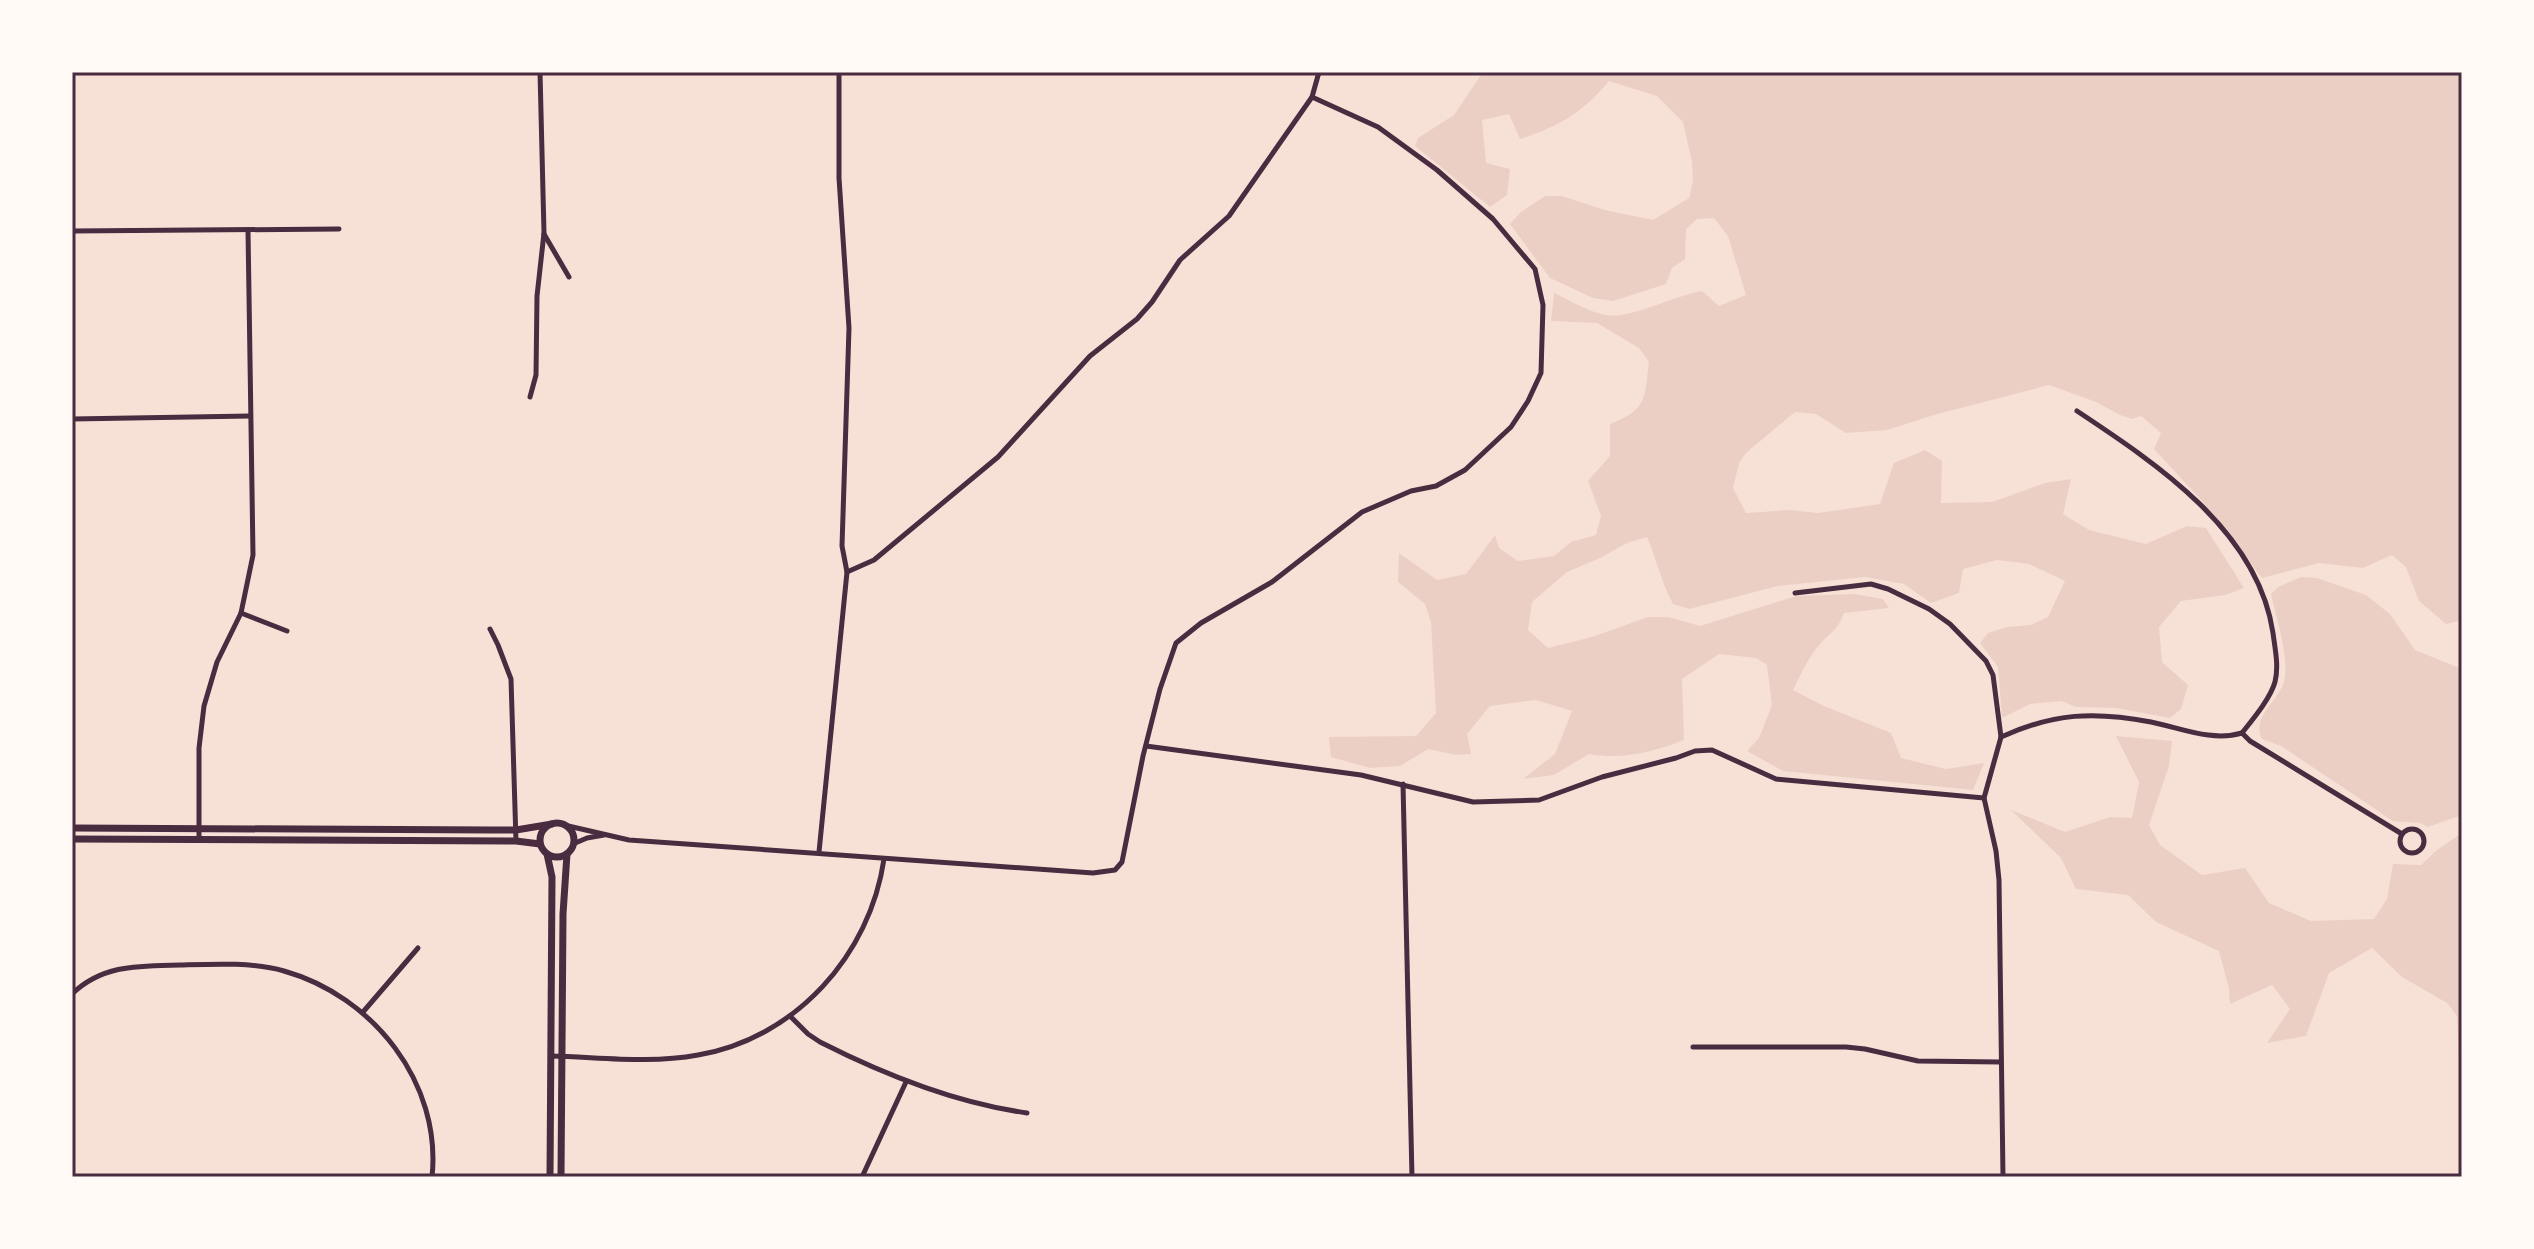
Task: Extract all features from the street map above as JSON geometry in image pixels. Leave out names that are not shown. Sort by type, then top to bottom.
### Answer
[{"type":"street","points":[[530,397],[536,375],[537,296],[544,233],[540,72]]},
{"type":"street","points":[[819,852],[847,572],[842,546],[849,328],[839,178],[839,72]]},
{"type":"street","points":[[847,572],[874,560],[998,457],[1090,356],[1137,319],[1180,260],[1229,216],[1312,97],[1319,72]]},
{"type":"street","points":[[72,828],[516,830],[552,824],[629,840],[1093,873],[1115,870],[1122,862],[1160,689],[1176,643],[1201,623],[1272,582],[1362,512],[1411,491],[1436,486],[1465,470],[1511,427],[1541,373],[1543,305],[1535,269],[1493,219],[1437,170],[1378,127],[1312,97]]},
{"type":"street","points":[[72,231],[339,229]]},
{"type":"street","points":[[199,840],[199,748],[204,706],[217,662],[241,613],[253,555],[248,230]]},
{"type":"street","points":[[544,233],[569,277]]},
{"type":"street","points":[[2001,737],[2039,722],[2072,715],[2134,719],[2209,736],[2242,733],[2274,685],[2277,673],[2271,619],[2260,585],[2223,529],[2188,491],[2125,442],[2077,411]]},
{"type":"street","points":[[72,419],[250,416]]},
{"type":"street","points":[[1795,593],[1871,584],[1897,593],[1950,624],[1991,668],[2001,737],[1984,798],[1999,880],[2003,1177]]},
{"type":"street","points":[[241,613],[287,631]]},
{"type":"street","points":[[490,629],[511,679],[516,841]]},
{"type":"street","points":[[2242,733],[2250,741],[2402,834]]},
{"type":"street","points":[[1146,746],[1361,775],[1473,802],[1539,800],[1614,773],[1695,751],[1712,750],[1776,779],[1984,798]]},
{"type":"street","points":[[1403,784],[1412,1177]]},
{"type":"street","points":[[540,844],[544,830],[552,824]]},
{"type":"street","points":[[564,825],[572,833],[573,844]]},
{"type":"street","points":[[2412,829],[2419,831],[2423,835],[2423,847],[2415,852],[2405,850],[2401,843],[2402,834],[2412,829]]},
{"type":"street","points":[[561,1177],[563,914],[567,854],[573,844],[605,835]]},
{"type":"street","points":[[72,839],[516,841],[540,844],[547,854],[552,877],[550,1177]]},
{"type":"street","points":[[547,854],[557,857],[567,854]]},
{"type":"street","points":[[551,1056],[662,1060],[699,1055],[750,1038],[790,1016],[828,982],[847,958],[873,905],[884,859]]},
{"type":"street","points":[[363,1012],[418,948]]},
{"type":"street","points":[[72,994],[85,981],[110,971],[135,967],[256,967],[282,970],[322,985],[363,1012],[398,1050],[411,1072],[429,1121],[432,1177]]},
{"type":"street","points":[[790,1016],[820,1042],[906,1082],[1007,1111],[1027,1113]]},
{"type":"street","points":[[1693,1047],[1846,1047],[1918,1061],[2000,1062]]},
{"type":"street","points":[[862,1177],[906,1082]]},
{"type":"shaded area","points":[[1483,72],[2462,72],[2462,620],[2446,624],[2419,601],[2406,567],[2392,555],[2363,568],[2319,563],[2262,578],[2203,502],[2154,449],[2161,433],[2141,416],[2132,419],[2120,415],[2096,402],[2049,385],[1887,430],[1846,433],[1816,414],[1795,412],[1746,453],[1739,463],[1733,488],[1746,513],[1789,510],[1818,513],[1880,504],[1894,463],[1925,450],[1942,461],[1941,503],[1992,502],[2045,483],[2071,479],[2063,514],[2089,530],[2146,544],[2187,526],[2206,528],[2244,588],[2225,595],[2181,601],[2159,627],[2162,662],[2188,685],[2181,709],[2170,718],[2116,708],[2076,707],[2062,701],[2030,704],[2002,718],[1998,667],[1980,643],[1988,633],[2007,627],[2031,625],[2048,617],[2065,581],[2029,564],[1997,560],[1963,569],[1959,593],[1931,603],[1904,584],[1865,577],[1778,586],[1689,609],[1673,604],[1647,537],[1627,543],[1567,572],[1532,602],[1528,630],[1548,648],[1592,637],[1648,617],[1668,617],[1700,626],[1796,596],[1855,594],[1883,599],[1889,608],[1844,613],[1812,655],[1793,690],[1891,733],[1901,758],[1946,769],[1984,763],[1973,790],[1783,771],[1747,751],[1759,738],[1772,705],[1767,665],[1756,658],[1719,654],[1682,679],[1684,740],[1649,751],[1613,756],[1589,754],[1554,775],[1523,779],[1555,754],[1572,711],[1536,700],[1490,706],[1467,734],[1471,754],[1456,755],[1428,749],[1400,766],[1370,768],[1331,757],[1329,737],[1416,736],[1436,713],[1431,622],[1425,604],[1398,582],[1399,553],[1437,580],[1466,574],[1495,535],[1499,548],[1518,561],[1554,556],[1571,542],[1596,535],[1601,516],[1588,481],[1610,456],[1610,424],[1638,408],[1642,401],[1649,362],[1639,348],[1597,323],[1551,321],[1554,293],[1593,311],[1616,316],[1702,291],[1719,306],[1746,295],[1728,236],[1714,218],[1697,219],[1686,229],[1685,259],[1672,268],[1666,284],[1613,301],[1593,298],[1550,278],[1510,224],[1521,212],[1545,196],[1562,196],[1605,210],[1653,220],[1689,198],[1693,181],[1692,162],[1683,122],[1657,96],[1609,81],[1569,117],[1520,139],[1509,114],[1482,120],[1486,163],[1510,169],[1507,195],[1490,207],[1415,146],[1418,138],[1454,115]]},
{"type":"shaded area","points":[[2301,577],[2317,578],[2366,595],[2390,614],[2415,650],[2462,669],[2462,815],[2428,827],[2420,823],[2393,821],[2281,746],[2262,739],[2260,724],[2281,689],[2285,673],[2284,650],[2271,594],[2278,587]]},
{"type":"shaded area","points":[[2116,736],[2172,741],[2169,766],[2149,825],[2160,845],[2202,875],[2245,868],[2269,903],[2311,921],[2374,919],[2387,899],[2393,864],[2421,865],[2462,833],[2462,1122],[2457,1016],[2447,1003],[2402,977],[2372,948],[2329,973],[2306,1036],[2267,1043],[2290,1009],[2272,985],[2230,1004],[2219,951],[2156,922],[2128,895],[2076,889],[2061,858],[2011,810],[2065,832],[2110,817],[2132,818],[2139,782]]}]
